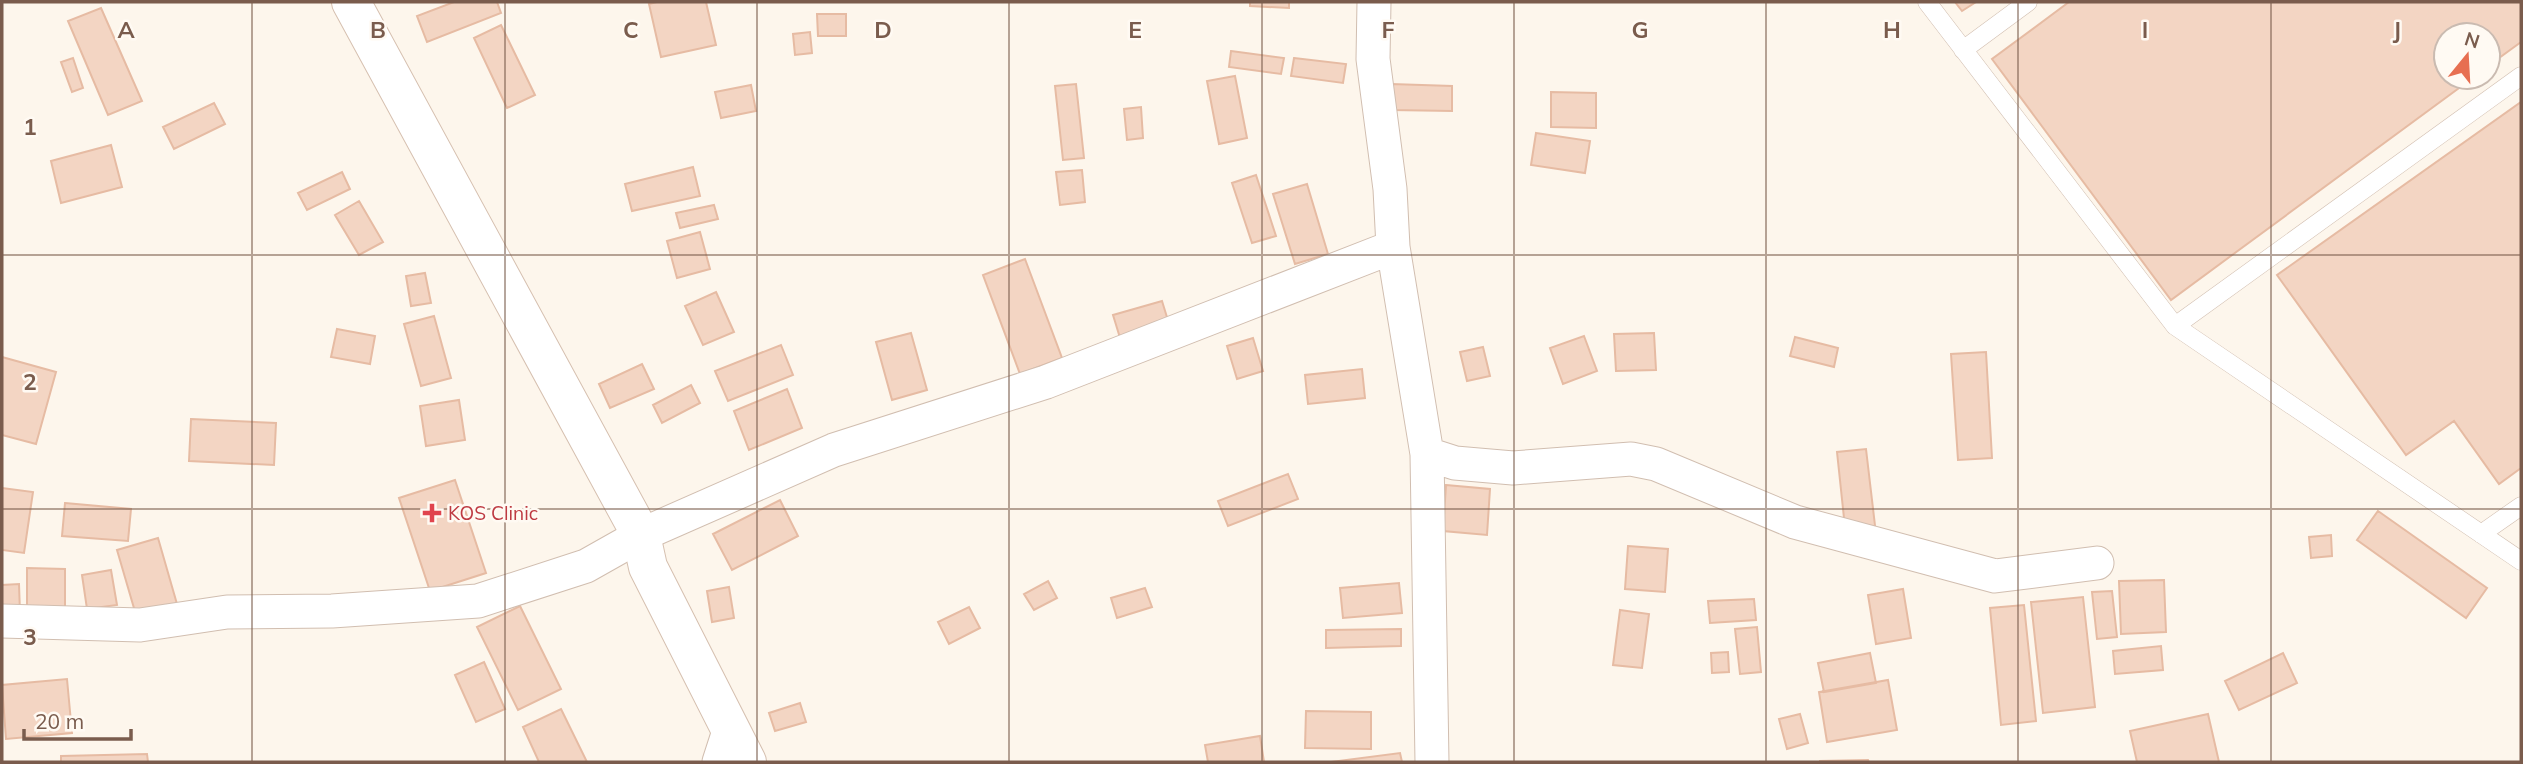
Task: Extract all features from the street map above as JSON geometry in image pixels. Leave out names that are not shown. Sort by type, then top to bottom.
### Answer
[{"type":"street","points":[[351,2],[641,535],[648,567],[724,745],[747,762]]},
{"type":"street","points":[[1374,2],[1373,59],[1390,189],[1393,247],[1427,454],[1432,762]]},
{"type":"street","points":[[2,621],[140,625],[228,612],[332,611],[478,601],[586,566],[641,535],[834,450],[1046,382],[1393,247]]},
{"type":"street","points":[[1427,454],[1455,463],[1513,468],[1631,459],[1656,464],[1795,522],[1995,576],[2098,563]]},
{"type":"lane","points":[[1927,2],[2175,326],[2521,561]]},
{"type":"lane","points":[[1962,50],[2028,2]]},
{"type":"lane","points":[[2175,326],[2521,76]]},
{"type":"lane","points":[[2481,534],[2521,506]]},
{"type":"building","points":[[454,2],[497,2],[501,13],[427,42],[417,16]]},
{"type":"building","points":[[706,2],[716,45],[661,57],[649,4]]},
{"type":"building","points":[[1250,2],[1289,2],[1289,8],[1250,6]]},
{"type":"building","points":[[1955,2],[1976,2],[1962,11]]},
{"type":"building","points":[[2069,2],[2521,2],[2521,42],[2502,56],[2502,21],[2432,21],[2432,91],[2455,91],[2171,300],[1992,59]]},
{"type":"building","points":[[101,8],[142,101],[108,115],[68,21]]},
{"type":"building","points":[[817,14],[846,14],[846,36],[818,36]]},
{"type":"building","points":[[501,25],[535,95],[507,108],[474,38]]},
{"type":"building","points":[[810,32],[812,53],[795,55],[793,34]]},
{"type":"building","points":[[1231,51],[1284,58],[1281,74],[1229,67]]},
{"type":"building","points":[[73,58],[83,88],[72,92],[61,62]]},
{"type":"building","points":[[1294,58],[1346,64],[1343,83],[1291,76]]},
{"type":"building","points":[[1235,76],[1247,138],[1219,144],[1207,81]]},
{"type":"building","points":[[1076,84],[1084,158],[1063,160],[1055,86]]},
{"type":"building","points":[[1391,84],[1452,86],[1452,111],[1391,110]]},
{"type":"building","points":[[751,85],[756,111],[721,118],[715,92]]},
{"type":"building","points":[[1551,92],[1596,93],[1596,128],[1551,127]]},
{"type":"building","points":[[2521,102],[2521,468],[2499,484],[2454,421],[2406,455],[2277,275]]},
{"type":"building","points":[[214,103],[225,124],[174,149],[163,127]]},
{"type":"building","points":[[1141,107],[1143,138],[1127,140],[1124,109]]},
{"type":"building","points":[[1536,133],[1590,141],[1585,173],[1531,165]]},
{"type":"building","points":[[111,145],[122,187],[61,203],[51,161]]},
{"type":"building","points":[[693,167],[700,196],[632,211],[625,184]]},
{"type":"building","points":[[1082,170],[1085,202],[1060,205],[1056,172]]},
{"type":"building","points":[[342,172],[350,189],[307,210],[298,193]]},
{"type":"building","points":[[1256,175],[1276,236],[1252,243],[1232,183]]},
{"type":"building","points":[[1307,184],[1328,254],[1295,264],[1273,194]]},
{"type":"building","points":[[359,201],[383,242],[359,255],[335,215]]},
{"type":"building","points":[[714,205],[718,219],[680,228],[676,213]]},
{"type":"building","points":[[700,232],[710,269],[677,278],[667,241]]},
{"type":"building","points":[[1025,259],[1062,358],[1020,374],[983,275]]},
{"type":"building","points":[[425,273],[431,303],[411,306],[406,276]]},
{"type":"building","points":[[716,292],[734,332],[703,345],[685,306]]},
{"type":"building","points":[[1162,301],[1170,327],[1121,341],[1113,315]]},
{"type":"building","points":[[434,316],[451,378],[421,386],[404,324]]},
{"type":"building","points":[[337,329],[375,336],[370,364],[331,357]]},
{"type":"building","points":[[911,333],[927,390],[892,400],[876,342]]},
{"type":"building","points":[[1654,333],[1656,370],[1616,371],[1614,334]]},
{"type":"building","points":[[1584,336],[1597,371],[1563,384],[1550,348]]},
{"type":"building","points":[[1795,337],[1838,348],[1834,367],[1790,356]]},
{"type":"building","points":[[1253,338],[1263,371],[1237,379],[1227,346]]},
{"type":"building","points":[[781,345],[793,375],[728,401],[715,371]]},
{"type":"building","points":[[1483,347],[1490,376],[1467,381],[1460,352]]},
{"type":"building","points":[[1986,352],[1992,458],[1958,460],[1951,354]]},
{"type":"building","points":[[2,357],[56,372],[36,444],[2,435]]},
{"type":"building","points":[[642,364],[654,389],[610,408],[599,384]]},
{"type":"building","points":[[1362,369],[1365,398],[1308,404],[1305,375]]},
{"type":"building","points":[[691,385],[700,403],[662,423],[653,405]]},
{"type":"building","points":[[787,389],[802,428],[749,450],[734,411]]},
{"type":"building","points":[[459,400],[465,440],[426,446],[420,406]]},
{"type":"building","points":[[191,419],[276,423],[274,465],[189,461]]},
{"type":"building","points":[[1866,449],[1876,534],[1846,537],[1837,452]]},
{"type":"building","points":[[1288,474],[1298,499],[1228,526],[1218,501]]},
{"type":"building","points":[[455,480],[486,573],[430,591],[399,498]]},
{"type":"building","points":[[1446,485],[1490,489],[1487,535],[1443,531]]},
{"type":"building","points":[[2,488],[33,492],[24,553],[2,550]]},
{"type":"building","points":[[780,500],[798,536],[732,570],[713,534]]},
{"type":"building","points":[[65,503],[131,509],[128,541],[62,536]]},
{"type":"building","points":[[2378,511],[2487,588],[2466,618],[2357,540]]},
{"type":"building","points":[[2331,535],[2332,556],[2311,558],[2309,537]]},
{"type":"building","points":[[158,538],[177,604],[136,615],[117,550]]},
{"type":"building","points":[[1628,546],[1668,549],[1665,592],[1625,589]]},
{"type":"building","points":[[27,568],[65,569],[65,608],[27,607]]},
{"type":"building","points":[[111,570],[117,605],[87,609],[82,575]]},
{"type":"building","points":[[2164,580],[2166,632],[2121,634],[2119,581]]},
{"type":"building","points":[[1048,581],[1057,598],[1034,610],[1024,594]]},
{"type":"building","points":[[1399,583],[1402,613],[1343,618],[1340,588]]},
{"type":"building","points":[[19,584],[20,613],[2,613],[2,585]]},
{"type":"building","points":[[729,587],[734,618],[712,622],[707,591]]},
{"type":"building","points":[[1145,588],[1152,607],[1117,618],[1111,598]]},
{"type":"building","points":[[1903,589],[1911,638],[1876,644],[1868,595]]},
{"type":"building","points":[[2112,591],[2117,637],[2097,639],[2092,592]]},
{"type":"building","points":[[2083,597],[2095,707],[2043,713],[2031,602]]},
{"type":"building","points":[[1754,599],[1756,620],[1710,623],[1708,601]]},
{"type":"building","points":[[2024,605],[2036,721],[2001,725],[1990,608]]},
{"type":"building","points":[[520,606],[561,689],[518,710],[477,627]]},
{"type":"building","points":[[969,607],[980,628],[949,644],[938,622]]},
{"type":"building","points":[[1620,610],[1649,614],[1642,668],[1613,665]]},
{"type":"building","points":[[1757,627],[1761,672],[1740,674],[1735,629]]},
{"type":"building","points":[[1401,629],[1401,646],[1326,648],[1326,630]]},
{"type":"building","points":[[2161,646],[2163,670],[2115,674],[2113,651]]},
{"type":"building","points":[[1728,652],[1729,672],[1712,673],[1711,653]]},
{"type":"building","points":[[1870,653],[1876,683],[1824,692],[1818,663]]},
{"type":"building","points":[[2283,653],[2297,683],[2239,710],[2225,681]]},
{"type":"building","points":[[484,662],[505,709],[476,722],[455,675]]},
{"type":"building","points":[[67,679],[72,733],[6,739],[2,685]]},
{"type":"building","points":[[1888,680],[1897,730],[1827,742],[1819,692]]},
{"type":"building","points":[[800,703],[806,722],[775,731],[769,713]]},
{"type":"building","points":[[561,709],[587,762],[539,762],[523,727]]},
{"type":"building","points":[[1306,711],[1371,712],[1371,749],[1305,748]]},
{"type":"building","points":[[1800,714],[1808,743],[1787,749],[1779,719]]},
{"type":"building","points":[[2208,714],[2219,762],[2137,762],[2130,731]]},
{"type":"building","points":[[1260,736],[1264,762],[1208,762],[1205,745]]},
{"type":"building","points":[[1400,753],[1402,762],[1331,762]]},
{"type":"building","points":[[147,754],[148,762],[61,762],[61,756]]},
{"type":"building","points":[[1820,761],[1869,762],[1820,762]]},
{"type":"place","name":"KOS Clinic","points":[[432,513]]}]
